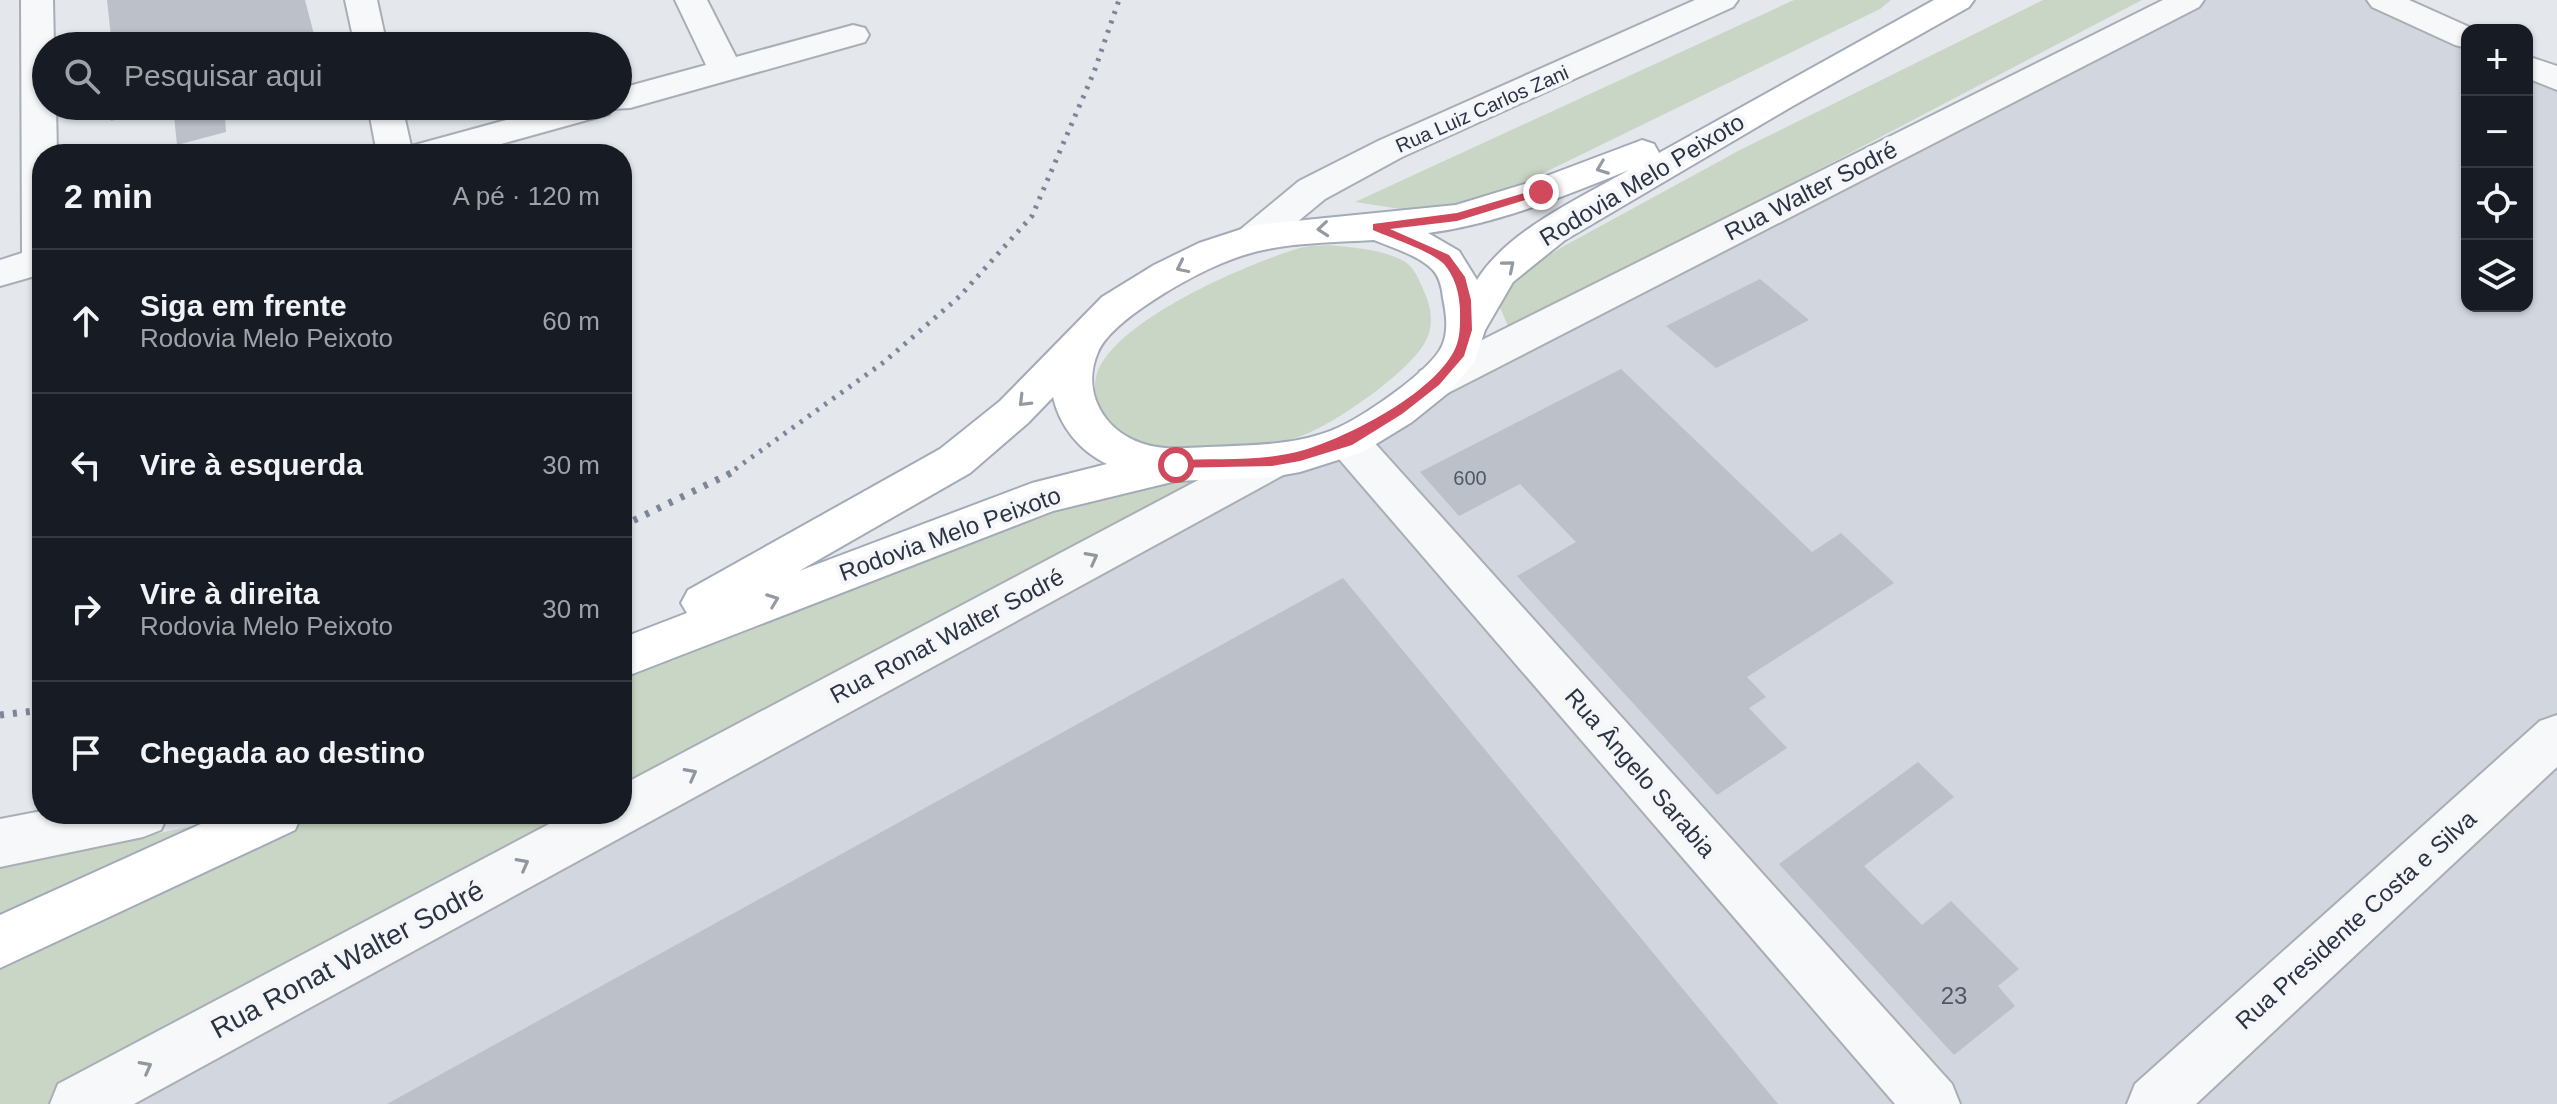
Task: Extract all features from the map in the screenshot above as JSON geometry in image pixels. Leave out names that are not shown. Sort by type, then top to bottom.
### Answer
[{"type":"main road","name":"Rodovia Melo Peixoto","points":[[632,654],[1047,495],[1176,465],[1272,461],[1348,441],[1398,411],[1434,382],[1460,353],[1466,330],[1500,273],[1552,231],[1779,99],[1958,0]]},
{"type":"main road","name":"Rodovia Melo Peixoto","points":[[632,644],[955,461],[1014,412],[1116,307],[1167,274],[1212,252],[1254,238],[1323,228],[1376,227],[1457,217],[1541,192],[1779,99]]},
{"type":"main road","points":[[1376,227],[1445,258],[1460,277],[1466,330]]},
{"type":"main road","points":[[1079,346],[1072,384],[1080,421],[1105,444],[1135,460],[1176,465]]},
{"type":"main road","points":[[0,942],[255,824]]},
{"type":"street","points":[[37,0],[38,32]]},
{"type":"street","points":[[361,0],[368,32]]},
{"type":"street","points":[[691,0],[726,71]]},
{"type":"street","name":"Rua Luiz Carlos Zani","points":[[1254,238],[1312,190],[1390,149],[1722,0]]},
{"type":"street","name":"Rua Walter Sodré","points":[[1434,382],[2188,0]]},
{"type":"street","points":[[2383,0],[2461,35]]},
{"type":"street","points":[[632,96],[853,35]]},
{"type":"street","points":[[2533,69],[2557,79]]},
{"type":"street","points":[[39,120],[40,144]]},
{"type":"street","points":[[388,120],[393,144]]},
{"type":"street","points":[[459,144],[546,120]]},
{"type":"street","points":[[0,273],[32,264]]},
{"type":"street","name":"Rua Ângelo Sarabia","points":[[1348,441],[1932,1104]]},
{"type":"street","name":"Rua Ronat Walter Sodré","points":[[632,806],[1272,461]]},
{"type":"street","name":"Rua Presidente Costa e Silva","points":[[2155,1104],[2557,736]]},
{"type":"street","points":[[0,843],[94,824]]},
{"type":"street","name":"Rua Ronat Walter Sodré","points":[[78,1104],[597,824]]},
{"type":"shaded area","points":[[2192,0],[2378,0],[2461,38],[2461,312],[2533,312],[2533,72],[2557,83],[2557,1104],[90,1104],[623,824],[632,824],[632,819]]},
{"type":"green space","points":[[1794,0],[1891,0],[1880,9],[1515,187],[1445,211],[1414,211],[1355,202]]},
{"type":"green space","points":[[2043,0],[2142,0],[1510,331],[1499,305],[1511,278],[1740,150]]},
{"type":"green space","points":[[1331,245],[1394,256],[1415,273],[1428,300],[1431,324],[1421,349],[1408,364],[1372,394],[1333,420],[1301,436],[1268,446],[1233,454],[1211,455],[1121,444],[1097,405],[1095,387],[1096,377],[1106,356],[1126,336],[1153,316],[1216,281],[1300,248]]},
{"type":"green space","points":[[1348,441],[632,809],[632,655],[1035,508]]},
{"type":"green space","points":[[202,824],[229,824],[0,936],[0,867]]},
{"type":"green space","points":[[277,824],[603,824],[58,1104],[0,1104],[0,961]]},
{"type":"building","points":[[107,0],[305,0],[313,32],[110,32]]},
{"type":"building","points":[[174,120],[225,120],[226,132],[177,144]]},
{"type":"building","points":[[1760,279],[1809,320],[1716,368],[1666,326]]},
{"type":"building","points":[[1621,369],[1812,552],[1841,533],[1894,583],[1747,677],[1766,697],[1749,708],[1787,748],[1717,795],[1517,576],[1576,542],[1520,484],[1459,516],[1420,472]]},
{"type":"building","points":[[1343,578],[1778,1104],[387,1104]]},
{"type":"building","points":[[1918,762],[1954,797],[1864,866],[1922,925],[1951,901],[2019,969],[1998,986],[2015,1006],[1954,1055],[1779,864]]},
{"type":"railway","points":[[727,475],[884,362],[960,296],[1032,216],[1094,72],[1119,0]]},
{"type":"railway","points":[[727,475],[731,473]]},
{"type":"railway","points":[[632,521],[727,475]]},
{"type":"railway","points":[[0,715],[32,711]]},
{"type":"route","points":[[1176,465],[1272,461],[1300,456],[1348,441],[1398,411],[1434,382],[1460,353],[1466,330],[1465,300],[1460,277],[1445,258],[1376,227],[1457,217],[1541,192]]}]
